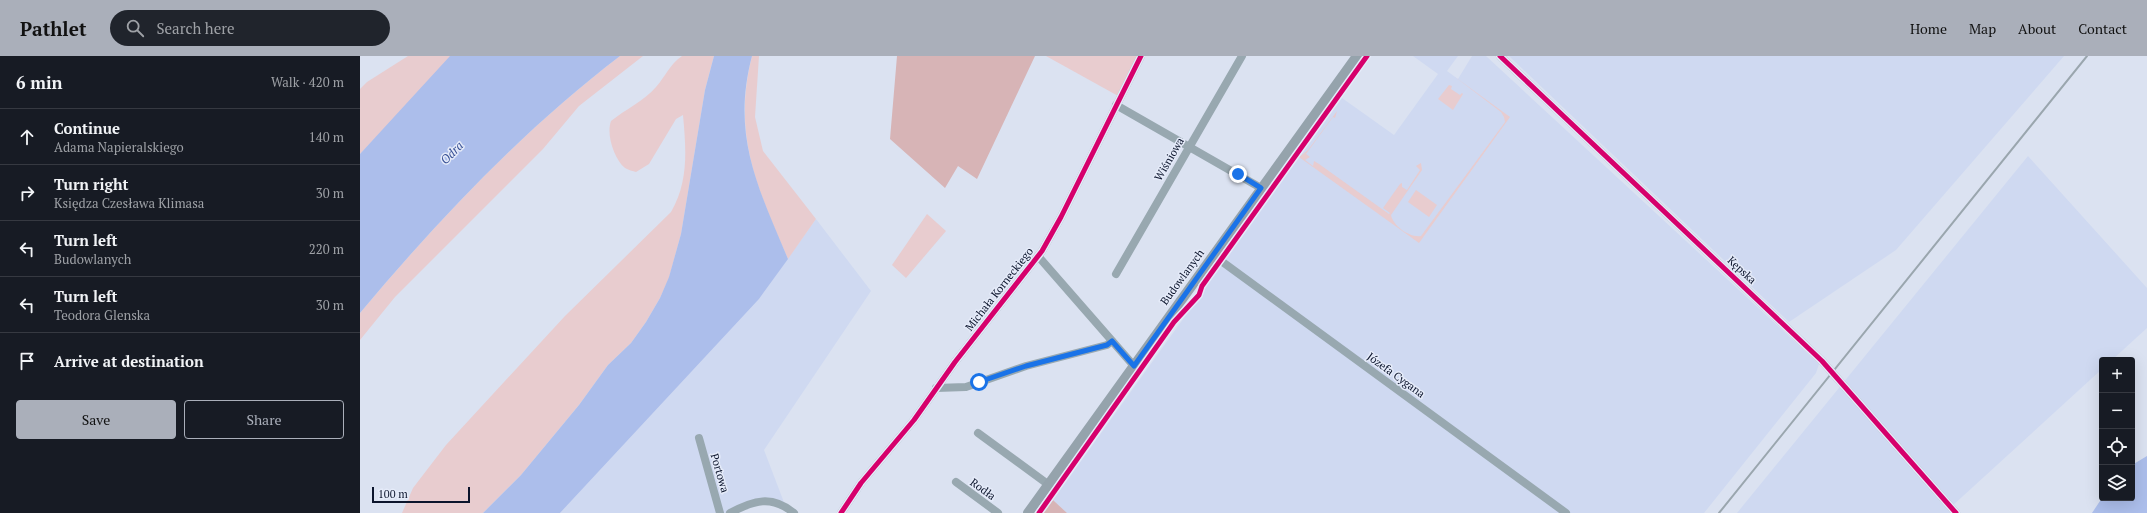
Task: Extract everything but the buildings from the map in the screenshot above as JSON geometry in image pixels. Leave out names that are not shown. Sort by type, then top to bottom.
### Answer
[{"type":"main road","name":"Budowlanych","points":[[1028,513],[1357,56]]},
{"type":"street","name":"Michała Korneckiego","points":[[841,513],[861,483],[914,420],[936,388],[1038,256],[1061,217],[1141,56]]},
{"type":"street","name":"Wiśniowa","points":[[1116,274],[1242,56]]},
{"type":"street","name":"Kępska","points":[[1500,56],[1822,361],[1956,513]]},
{"type":"street","points":[[1116,105],[1261,188]]},
{"type":"street","name":"Józefa Cygana","points":[[1213,255],[1566,513]]},
{"type":"street","points":[[1038,256],[1134,366]]},
{"type":"street","points":[[936,388],[966,387],[1026,366],[1107,345],[1112,341]]},
{"type":"street","points":[[978,433],[1049,485]]},
{"type":"street","name":"Portowa","points":[[699,438],[720,513]]},
{"type":"street","name":"Rodła","points":[[956,482],[998,513]]},
{"type":"street","points":[[730,513],[760,501],[775,501],[785,505],[794,513]]},
{"type":"shaded area","points":[[408,56],[453,56],[360,154],[360,89],[367,82]]},
{"type":"shaded area","points":[[620,56],[643,56],[579,106],[543,149],[395,297],[360,340],[360,313],[451,210],[549,114]]},
{"type":"shaded area","points":[[682,56],[714,56],[705,90],[681,234],[669,278],[660,298],[646,322],[631,343],[608,365],[579,405],[521,475],[483,513],[402,513],[413,488],[446,445],[565,316],[671,212],[681,189],[685,165],[683,115],[676,119],[649,164],[636,172],[625,168],[617,159],[610,139],[610,126],[611,121],[651,92],[674,63]]},
{"type":"shaded area","points":[[752,56],[759,56],[755,117],[763,151],[816,219],[788,259],[766,208],[751,160],[746,136],[745,111],[747,84]]},
{"type":"shaded area","points":[[897,56],[1035,56],[977,179],[958,166],[945,188],[890,139]]},
{"type":"shaded area","points":[[1046,56],[1141,56],[1120,97]]},
{"type":"shaded area","points":[[1413,56],[1458,56],[1447,71],[1458,79],[1472,56],[1486,56],[1819,364],[1816,373],[1704,513],[1067,513],[1053,500],[1342,98],[1394,135],[1438,74]]},
{"type":"shaded area","points":[[1509,56],[2064,56],[1896,250],[1789,322]]},
{"type":"shaded area","points":[[1455,77],[1510,117],[1419,243],[1299,157],[1308,150],[1337,111],[1335,118],[1333,117],[1306,154],[1310,157],[1305,160],[1313,166],[1314,161],[1319,164],[1389,214],[1390,213],[1383,208],[1400,184],[1402,183],[1402,187],[1407,190],[1420,170],[1416,166],[1421,163],[1422,170],[1391,215],[1398,227],[1412,235],[1421,236],[1505,122],[1501,112]]},
{"type":"shaded area","points":[[1449,85],[1452,86],[1451,89],[1460,95],[1462,93],[1463,94],[1453,110],[1438,99]]},
{"type":"shaded area","points":[[2028,156],[2147,288],[2147,328],[2115,357],[2099,357],[2099,372],[1951,507],[1956,513],[1737,513]]},
{"type":"shaded area","points":[[1416,190],[1437,205],[1429,217],[1408,202]]},
{"type":"shaded area","points":[[927,214],[946,231],[906,278],[892,265]]},
{"type":"shaded area","points":[[816,219],[871,291],[764,450],[785,505],[775,501],[730,513],[560,513],[759,299]]},
{"type":"shaded area","points":[[1053,500],[1067,513],[1043,513]]},
{"type":"water","name":"Odra","points":[[450,56],[620,56],[549,114],[483,177],[420,244],[360,313],[360,154]]},
{"type":"water","points":[[714,56],[752,56],[746,85],[746,136],[758,184],[788,259],[759,299],[560,513],[483,513],[521,475],[579,405],[608,365],[631,343],[646,322],[660,298],[669,277],[681,234],[705,90]]},
{"type":"water","points":[[2147,456],[2147,513],[2092,513],[2100,501],[2135,501],[2135,463]]},
{"type":"railway","points":[[1719,513],[2087,56]]},
{"type":"cycle path","points":[[841,513],[861,483],[914,420],[955,362],[1042,251],[1061,217],[1141,56]]},
{"type":"cycle path","points":[[1039,513],[1174,322],[1199,295],[1202,286],[1367,56]]},
{"type":"cycle path","points":[[1500,56],[1822,361],[1956,513]]},
{"type":"route","points":[[979,382],[1026,366],[1107,345],[1112,341],[1134,366],[1261,188],[1238,174]]}]
